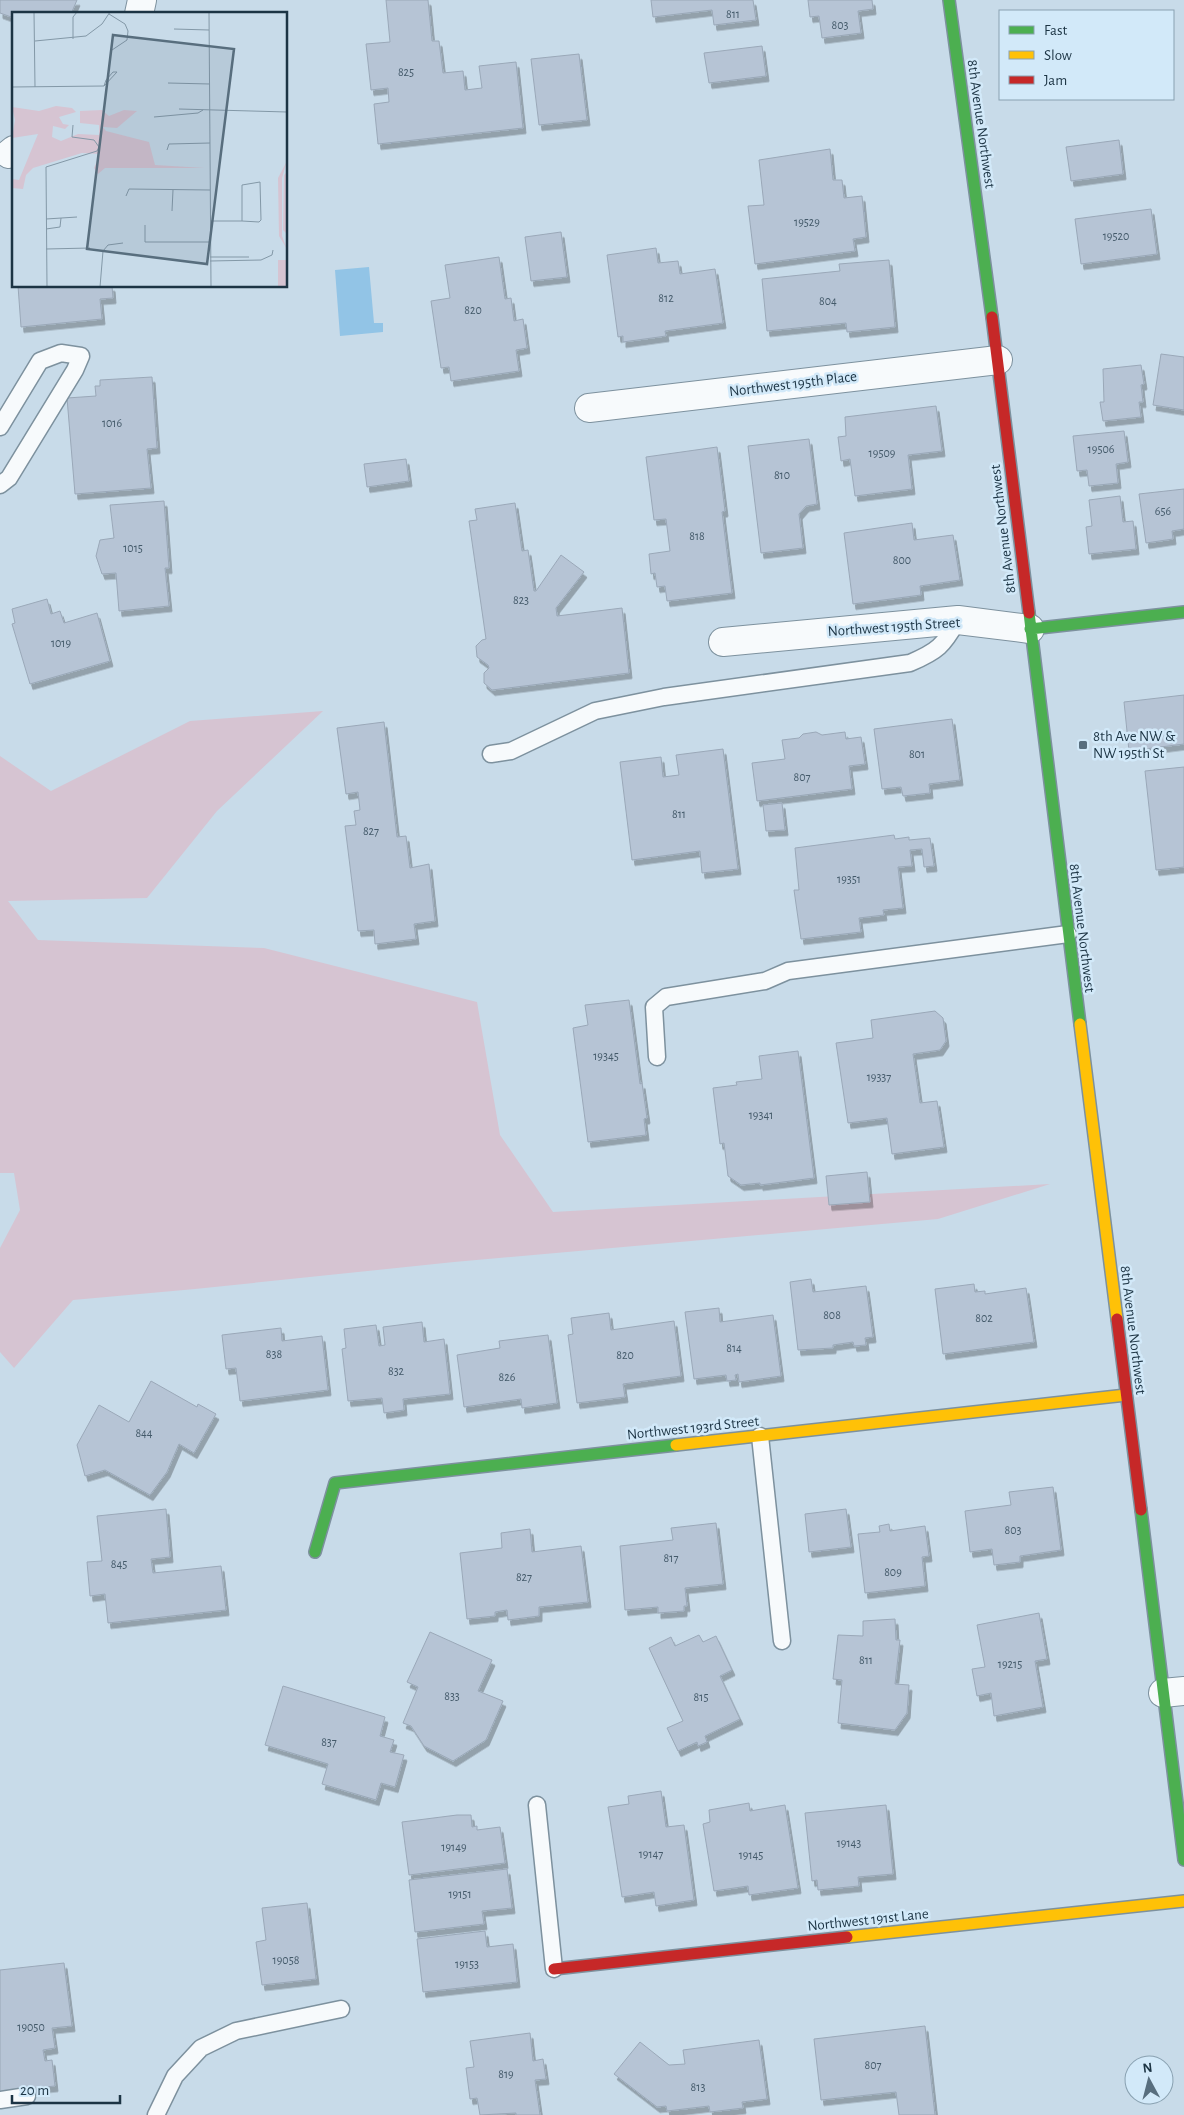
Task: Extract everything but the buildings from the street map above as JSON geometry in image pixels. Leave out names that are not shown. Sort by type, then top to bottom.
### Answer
[{"type":"main road","name":"8th Avenue Northwest","points":[[949,0],[998,360],[1126,1395],[1174,1692],[1184,1860]]},
{"type":"main road","name":"Northwest 195th Street","points":[[1030,629],[1184,612]]},
{"type":"main road","name":"Northwest 193rd Street","points":[[314,1552],[335,1483],[1126,1395]]},
{"type":"main road","name":"Northwest 191st Lane","points":[[554,1969],[1184,1901]]},
{"type":"street","name":"Northwest 195th Place","points":[[589,408],[998,360]]},
{"type":"street","name":"Northwest 195th Street","points":[[723,642],[958,620],[1030,629]]},
{"type":"lane","points":[[0,427],[40,361],[61,353],[81,356],[75,370],[9,478],[0,485]]},
{"type":"lane","points":[[491,754],[511,750],[596,711],[664,697],[910,663],[932,654],[946,642],[958,620]]},
{"type":"lane","points":[[657,1057],[654,1006],[666,996],[765,981],[788,971],[1068,934]]},
{"type":"lane","points":[[760,1436],[782,1641]]},
{"type":"lane","points":[[536,1805],[554,1969]]},
{"type":"lane","points":[[156,2115],[175,2076],[201,2048],[236,2031],[341,2009]]},
{"type":"lane","points":[[0,2100],[27,2096]]},
{"type":"shaded area","points":[[323,711],[217,811],[147,898],[8,901],[38,940],[264,948],[477,1002],[500,1135],[553,1212],[1050,1184],[938,1219],[454,1262],[73,1300],[14,1368],[0,1352],[0,1248],[20,1210],[14,1173],[0,1173],[0,756],[51,791],[190,721]]},
{"type":"water","points":[[369,267],[374,323],[383,323],[383,332],[340,336],[335,270]]},
{"type":"traffic: fast","points":[[949,0],[992,317]]},
{"type":"traffic: fast","points":[[1030,629],[1184,612]]},
{"type":"traffic: fast","points":[[1029,613],[1080,1024]]},
{"type":"traffic: fast","points":[[315,1552],[335,1483],[676,1445]]},
{"type":"traffic: fast","points":[[1141,1510],[1184,1860]]},
{"type":"traffic: slow","points":[[1080,1024],[1117,1319]]},
{"type":"traffic: slow","points":[[676,1445],[1126,1395]]},
{"type":"traffic: slow","points":[[847,1937],[1184,1901]]},
{"type":"traffic: jam","points":[[992,317],[1029,613]]},
{"type":"traffic: jam","points":[[1117,1319],[1141,1510]]},
{"type":"traffic: jam","points":[[554,1969],[847,1937]]},
{"type":"place","name":"8th Ave NW & NW 195th St","points":[[1083,745]]}]
